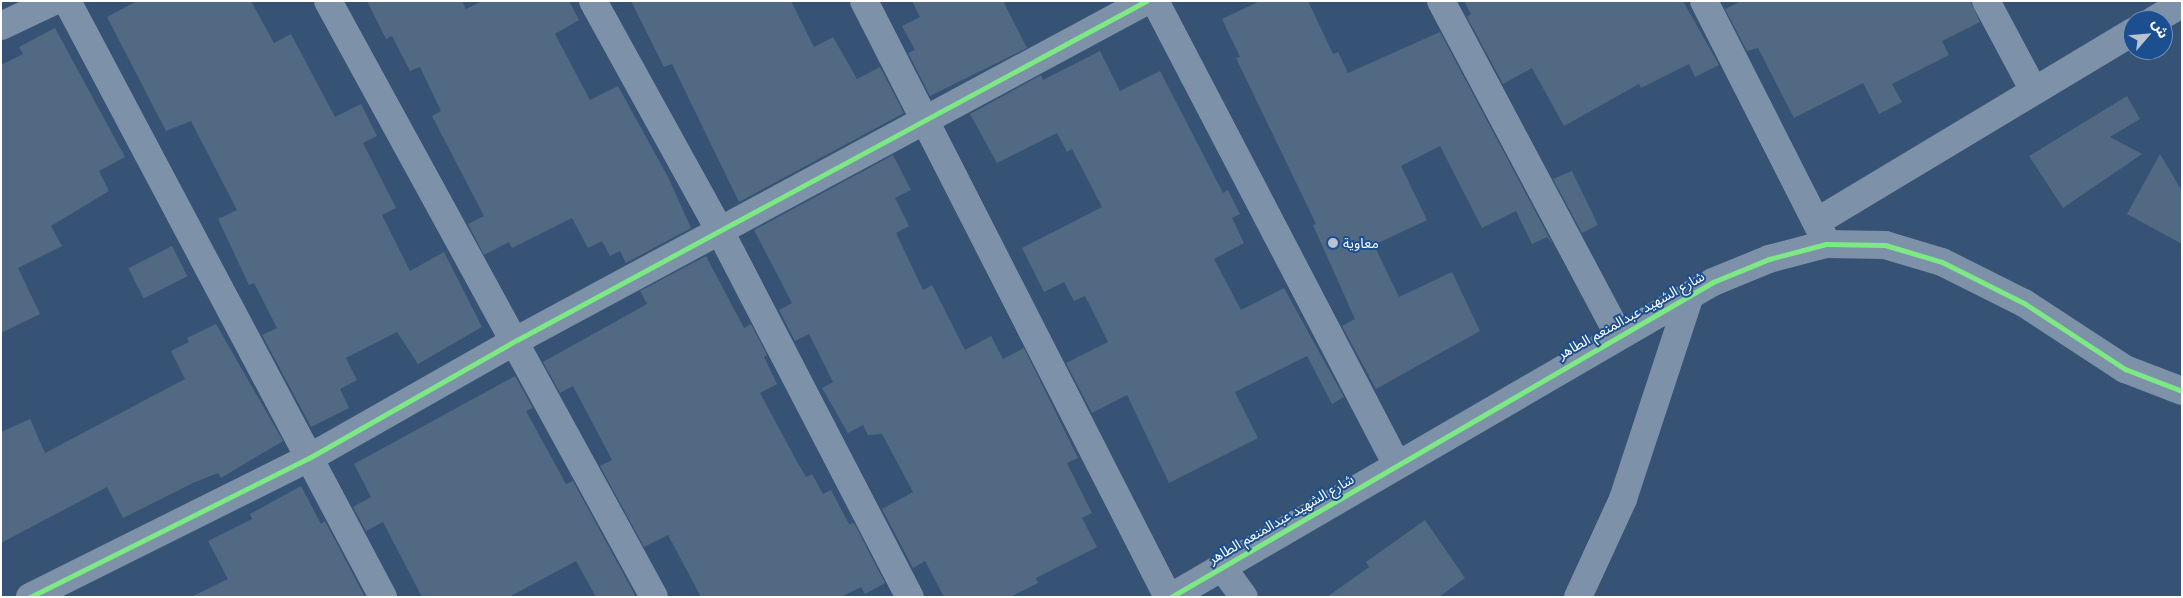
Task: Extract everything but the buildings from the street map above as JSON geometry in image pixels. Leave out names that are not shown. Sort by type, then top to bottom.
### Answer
[{"type":"street","points":[[1,26],[54,1]]},
{"type":"street","points":[[67,1],[383,597]]},
{"type":"street","points":[[328,1],[517,340],[654,597]]},
{"type":"street","points":[[593,1],[721,232],[910,597]]},
{"type":"street","points":[[864,1],[1170,597]]},
{"type":"street","points":[[30,597],[309,458],[517,340],[721,232],[1146,1]]},
{"type":"street","points":[[1155,1],[1397,465]]},
{"type":"street","points":[[1441,1],[1618,334]]},
{"type":"street","points":[[1704,1],[1822,232],[2034,90],[2123,38]]},
{"type":"street","points":[[1986,1],[2034,90]]},
{"type":"street","name":"شارع الشهيد عبدالمنعم الطاهر","points":[[1170,597],[1618,334],[1690,295],[1769,259],[1822,232],[1885,245],[1942,262],[2024,303],[2125,369],[2182,391]]},
{"type":"street","points":[[1578,597],[1622,499],[1690,295]]},
{"type":"street","points":[[1222,567],[1244,597]]},
{"type":"cycle path","points":[[30,597],[309,458],[517,340],[1146,1]]},
{"type":"cycle path","points":[[1171,597],[1713,282],[1769,259],[1826,244],[1885,245],[1942,262],[2024,303],[2125,369],[2182,391]]},
{"type":"place","name":"معاوية","points":[[1333,243]]}]
